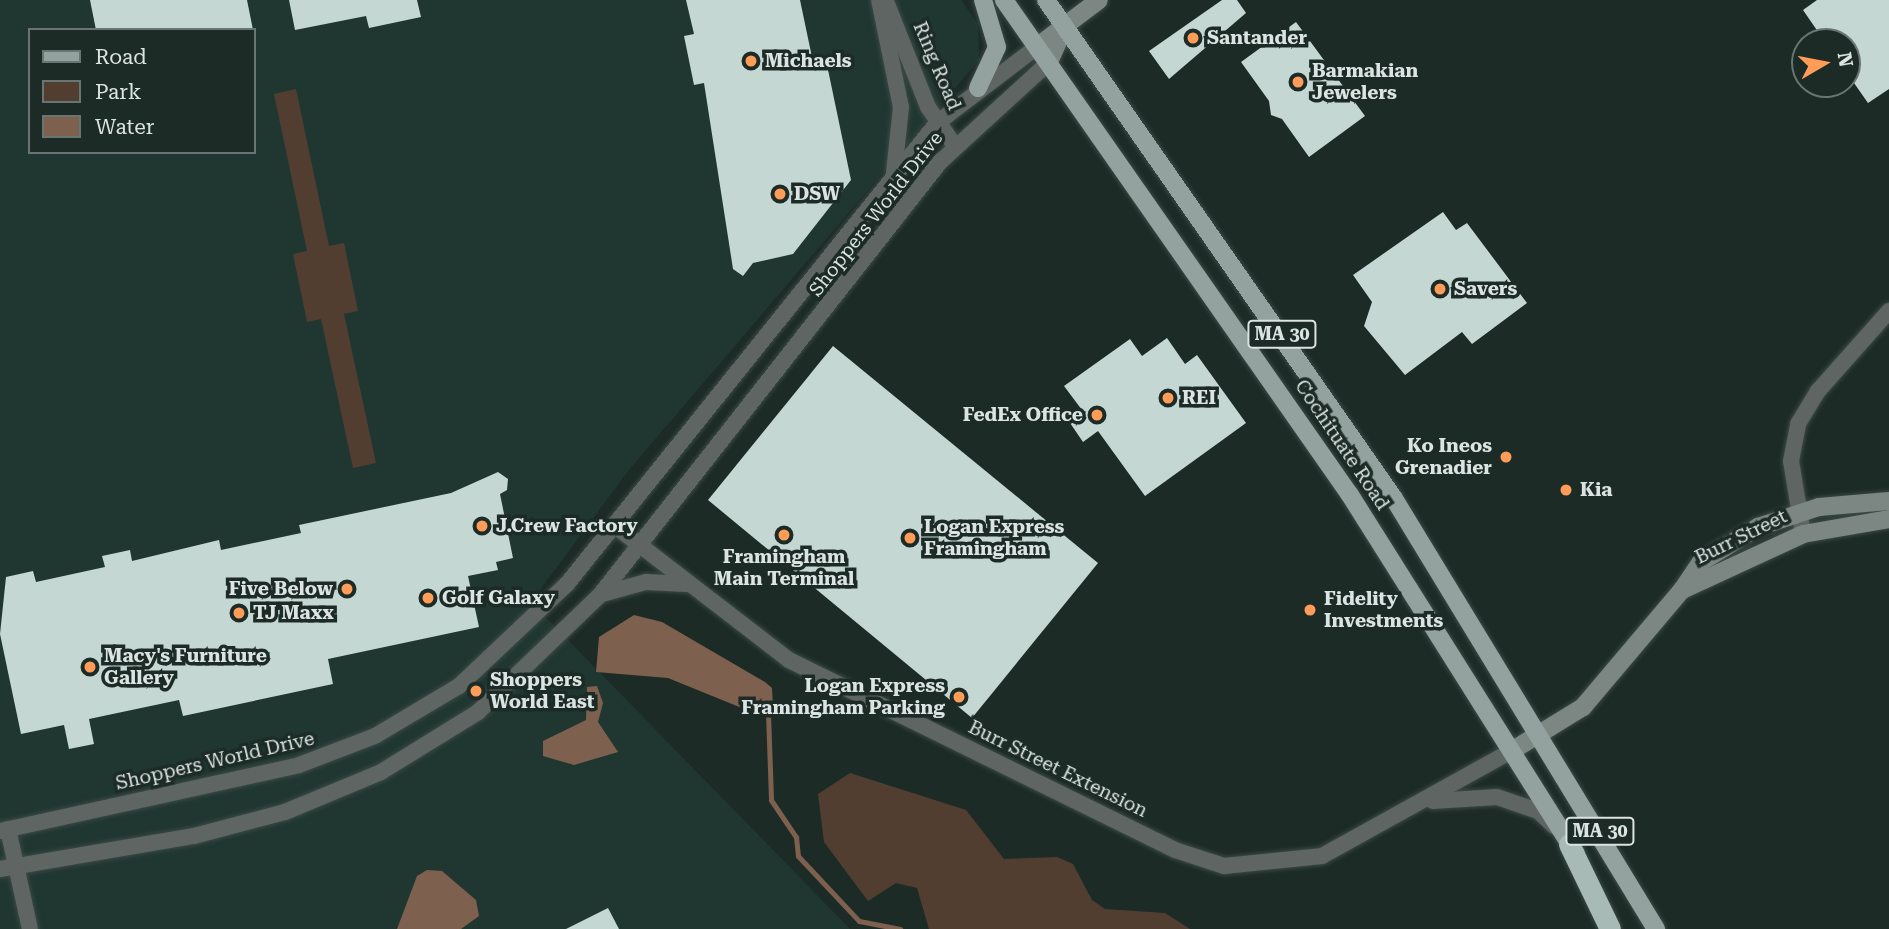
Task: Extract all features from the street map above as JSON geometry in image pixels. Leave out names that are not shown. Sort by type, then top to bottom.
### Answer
[{"type":"highway","points":[[1569,844],[1610,929]]},
{"type":"main road","points":[[978,88],[997,47],[983,0]]},
{"type":"main road","name":"Cochituate Road","points":[[1004,0],[1316,444],[1513,750],[1621,929]]},
{"type":"main road","name":"Cochituate Road","points":[[1045,0],[1355,439],[1542,734],[1656,929]]},
{"type":"street","name":"Ring Road","points":[[882,0],[937,123],[955,146]]},
{"type":"street","name":"Ring Road","points":[[882,0],[902,120],[889,184]]},
{"type":"street","points":[[1065,26],[1099,0]]},
{"type":"street","name":"Shoppers World Drive","points":[[4,830],[272,772],[375,736],[443,697],[502,651],[615,526],[937,123],[978,88],[1065,26]]},
{"type":"street","name":"Shoppers World Drive","points":[[8,868],[228,829],[362,781],[486,705],[600,595],[955,146],[1049,62],[1065,26]]},
{"type":"street","name":"Burr Street","points":[[1513,750],[1583,707],[1682,590],[1803,534],[1791,461],[1798,424],[1818,391],[1889,310]]},
{"type":"street","points":[[1682,590],[1720,548],[1798,513],[1889,501]]},
{"type":"street","points":[[1803,534],[1889,519]]},
{"type":"street","name":"Burr Street Extension","points":[[615,526],[789,660],[1187,856],[1224,866],[1290,863],[1322,856],[1513,750]]},
{"type":"street","points":[[600,595],[646,582],[687,584]]},
{"type":"street","points":[[1407,809],[1453,797],[1497,797],[1538,811],[1569,844]]},
{"type":"street","points":[[4,830],[8,868],[30,929]]},
{"type":"shaded area","points":[[0,0],[961,0],[978,24],[979,60],[628,471],[531,602],[850,929],[0,929]]},
{"type":"green space","points":[[296,89],[329,246],[344,243],[358,311],[344,314],[376,463],[353,468],[321,319],[307,322],[293,254],[307,251],[274,94]]},
{"type":"green space","points":[[850,773],[966,810],[1004,859],[1057,857],[1073,864],[1092,900],[1105,909],[1165,913],[1190,929],[929,929],[917,888],[896,883],[868,901],[824,842],[818,794]]},
{"type":"water","points":[[634,615],[662,622],[765,682],[772,688],[773,707],[759,715],[668,678],[596,672],[599,637]]},
{"type":"water","points":[[597,686],[603,703],[598,722],[618,752],[574,765],[543,756],[543,741],[586,720],[587,687]]},
{"type":"water","points":[[427,870],[442,871],[476,900],[479,916],[461,929],[397,929],[417,876]]},
{"type":"building","points":[[90,0],[247,0],[253,28],[96,28]]},
{"type":"building","points":[[289,0],[417,0],[421,17],[369,28],[366,16],[295,30]]},
{"type":"building","points":[[686,0],[800,0],[813,62],[826,60],[851,180],[793,254],[753,263],[743,276],[733,269],[704,83],[694,85],[684,36],[694,34]]},
{"type":"building","name":"Santander","points":[[1222,0],[1237,0],[1246,13],[1169,79],[1149,51]]},
{"type":"building","points":[[1817,0],[1889,0],[1889,89],[1868,103],[1861,93],[1861,28],[1815,28],[1803,10]]},
{"type":"building","name":"Barmakian Jewelers","points":[[1296,22],[1365,116],[1309,157],[1282,119],[1271,115],[1269,101],[1241,62]]},
{"type":"building","name":"Savers","points":[[1443,212],[1456,230],[1467,223],[1527,303],[1472,344],[1462,332],[1405,375],[1364,326],[1372,302],[1353,275]]},
{"type":"building","name":"REI","points":[[1167,338],[1185,364],[1197,355],[1246,423],[1145,496],[1098,431],[1083,442],[1068,420],[1082,410],[1064,386],[1130,339],[1142,356]]},
{"type":"building","name":"Logan Express Framingham","points":[[833,346],[1098,563],[972,718],[708,500]]},
{"type":"building","points":[[498,472],[508,479],[507,490],[500,494],[513,558],[496,562],[498,570],[468,576],[479,627],[328,659],[333,684],[183,716],[179,700],[89,719],[94,744],[69,749],[64,725],[21,734],[0,634],[6,577],[33,571],[36,582],[105,567],[102,556],[130,550],[132,561],[219,540],[221,550],[301,533],[299,525],[451,493]]},
{"type":"building","points":[[608,908],[619,929],[566,929]]},
{"type":"waterway","points":[[768,713],[771,800],[796,837],[798,856],[859,921],[900,929]]},
{"type":"place","name":"Santander","points":[[1193,38]]},
{"type":"place","name":"Michaels","points":[[751,61]]},
{"type":"place","name":"Barmakian Jewelers","points":[[1298,82]]},
{"type":"place","name":"DSW","points":[[780,194]]},
{"type":"place","name":"Savers","points":[[1440,289]]},
{"type":"place","name":"REI","points":[[1168,398]]},
{"type":"place","name":"FedEx Office","points":[[1097,415]]},
{"type":"place","name":"Ko Ineos Grenadier","points":[[1506,457]]},
{"type":"place","name":"Kia","points":[[1566,490]]},
{"type":"place","name":"J.Crew Factory","points":[[482,526]]},
{"type":"place","name":"Framingham Main Terminal","points":[[784,535]]},
{"type":"place","name":"Logan Express Framingham","points":[[910,538]]},
{"type":"place","name":"Five Below","points":[[347,589]]},
{"type":"place","name":"Golf Galaxy","points":[[428,598]]},
{"type":"place","name":"Fidelity Investments","points":[[1310,610]]},
{"type":"place","name":"TJ Maxx","points":[[239,613]]},
{"type":"place","name":"Macy's Furniture Gallery","points":[[90,667]]},
{"type":"place","name":"Shoppers World East","points":[[476,691]]},
{"type":"place","name":"Logan Express Framingham Parking","points":[[959,697]]}]
